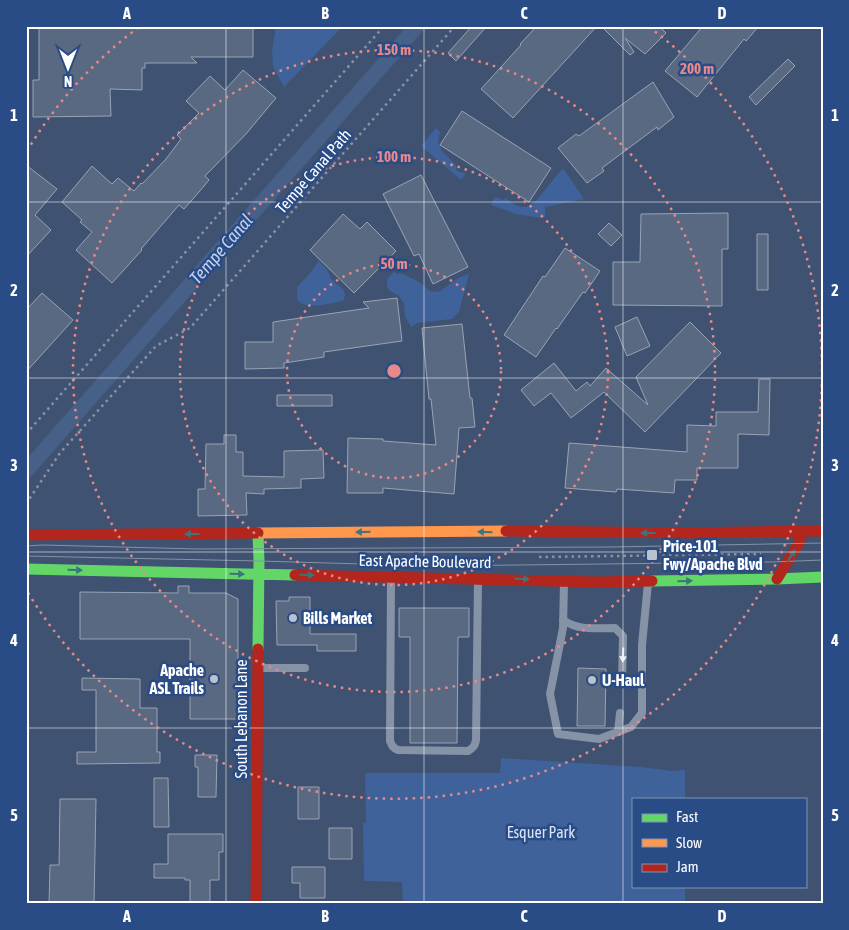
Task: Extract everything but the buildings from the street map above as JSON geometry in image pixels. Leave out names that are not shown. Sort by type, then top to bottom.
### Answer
[{"type":"main road","name":"East Apache Boulevard","points":[[26,535],[458,531],[683,533],[823,531]]},
{"type":"main road","points":[[777,579],[799,543],[802,531]]},
{"type":"main road","name":"South Lebanon Lane","points":[[256,904],[258,534]]},
{"type":"main road","name":"East Apache Boulevard","points":[[26,569],[564,581],[823,577]]},
{"type":"lane","points":[[391,577],[390,741],[394,749],[398,750],[468,750],[476,745],[478,578]]},
{"type":"lane","points":[[564,581],[563,628],[550,694],[558,734],[599,739],[631,726],[642,713],[642,645],[648,581]]},
{"type":"lane","points":[[563,620],[572,626],[615,628],[623,636],[622,683]]},
{"type":"lane","points":[[258,668],[305,668]]},
{"type":"lane","points":[[618,732],[620,713]]},
{"type":"path","points":[[26,434],[384,26]]},
{"type":"path","name":"Tempe Canal Path","points":[[26,504],[60,453],[156,346],[190,328],[455,26]]},
{"type":"path","points":[[539,557],[761,554]]},
{"type":"green space","points":[[276,26],[343,26],[284,87],[273,67],[272,52]]},
{"type":"green space","points":[[436,128],[440,132],[438,142],[442,151],[456,165],[456,170],[461,173],[464,172],[465,175],[461,180],[421,146]]},
{"type":"green space","points":[[563,168],[584,199],[545,207],[545,217],[541,218],[516,214],[491,205],[495,197],[503,200],[506,198],[523,207],[532,204]]},
{"type":"green space","points":[[319,261],[327,270],[332,280],[344,290],[345,296],[343,301],[313,306],[297,300],[297,287]]},
{"type":"green space","points":[[394,272],[401,273],[419,282],[430,291],[439,292],[460,277],[469,274],[459,312],[452,319],[417,323],[411,327],[405,316],[404,304],[399,296],[390,291],[387,286],[387,279]]},
{"type":"green space","name":"Esquer Park","points":[[501,758],[641,767],[673,771],[685,770],[685,798],[632,798],[632,888],[685,888],[685,904],[403,904],[402,882],[364,881],[363,823],[366,823],[365,773],[500,773]]},
{"type":"waterway","name":"Tempe Canal","points":[[26,471],[417,26]]},
{"type":"tram line","points":[[26,546],[198,549],[611,547],[823,543]]},
{"type":"tram line","points":[[26,556],[433,566],[823,560]]},
{"type":"traffic: fast","points":[[258,534],[258,649]]},
{"type":"traffic: fast","points":[[26,569],[295,575]]},
{"type":"traffic: fast","points":[[652,581],[823,577]]},
{"type":"traffic: slow","points":[[258,533],[506,531]]},
{"type":"traffic: jam","points":[[506,531],[683,533],[823,531]]},
{"type":"traffic: jam","points":[[777,579],[799,543],[802,531]]},
{"type":"traffic: jam","points":[[26,535],[258,533]]},
{"type":"traffic: jam","points":[[295,575],[597,582],[652,581]]},
{"type":"traffic: jam","points":[[256,904],[258,649]]},
{"type":"place","name":"Price-101 Fwy/Apache Blvd","points":[[652,555]]},
{"type":"place","name":"Bills Market","points":[[293,618]]},
{"type":"place","name":"Apache ASL Trails","points":[[214,679]]},
{"type":"place","name":"U-Haul","points":[[592,680]]}]
